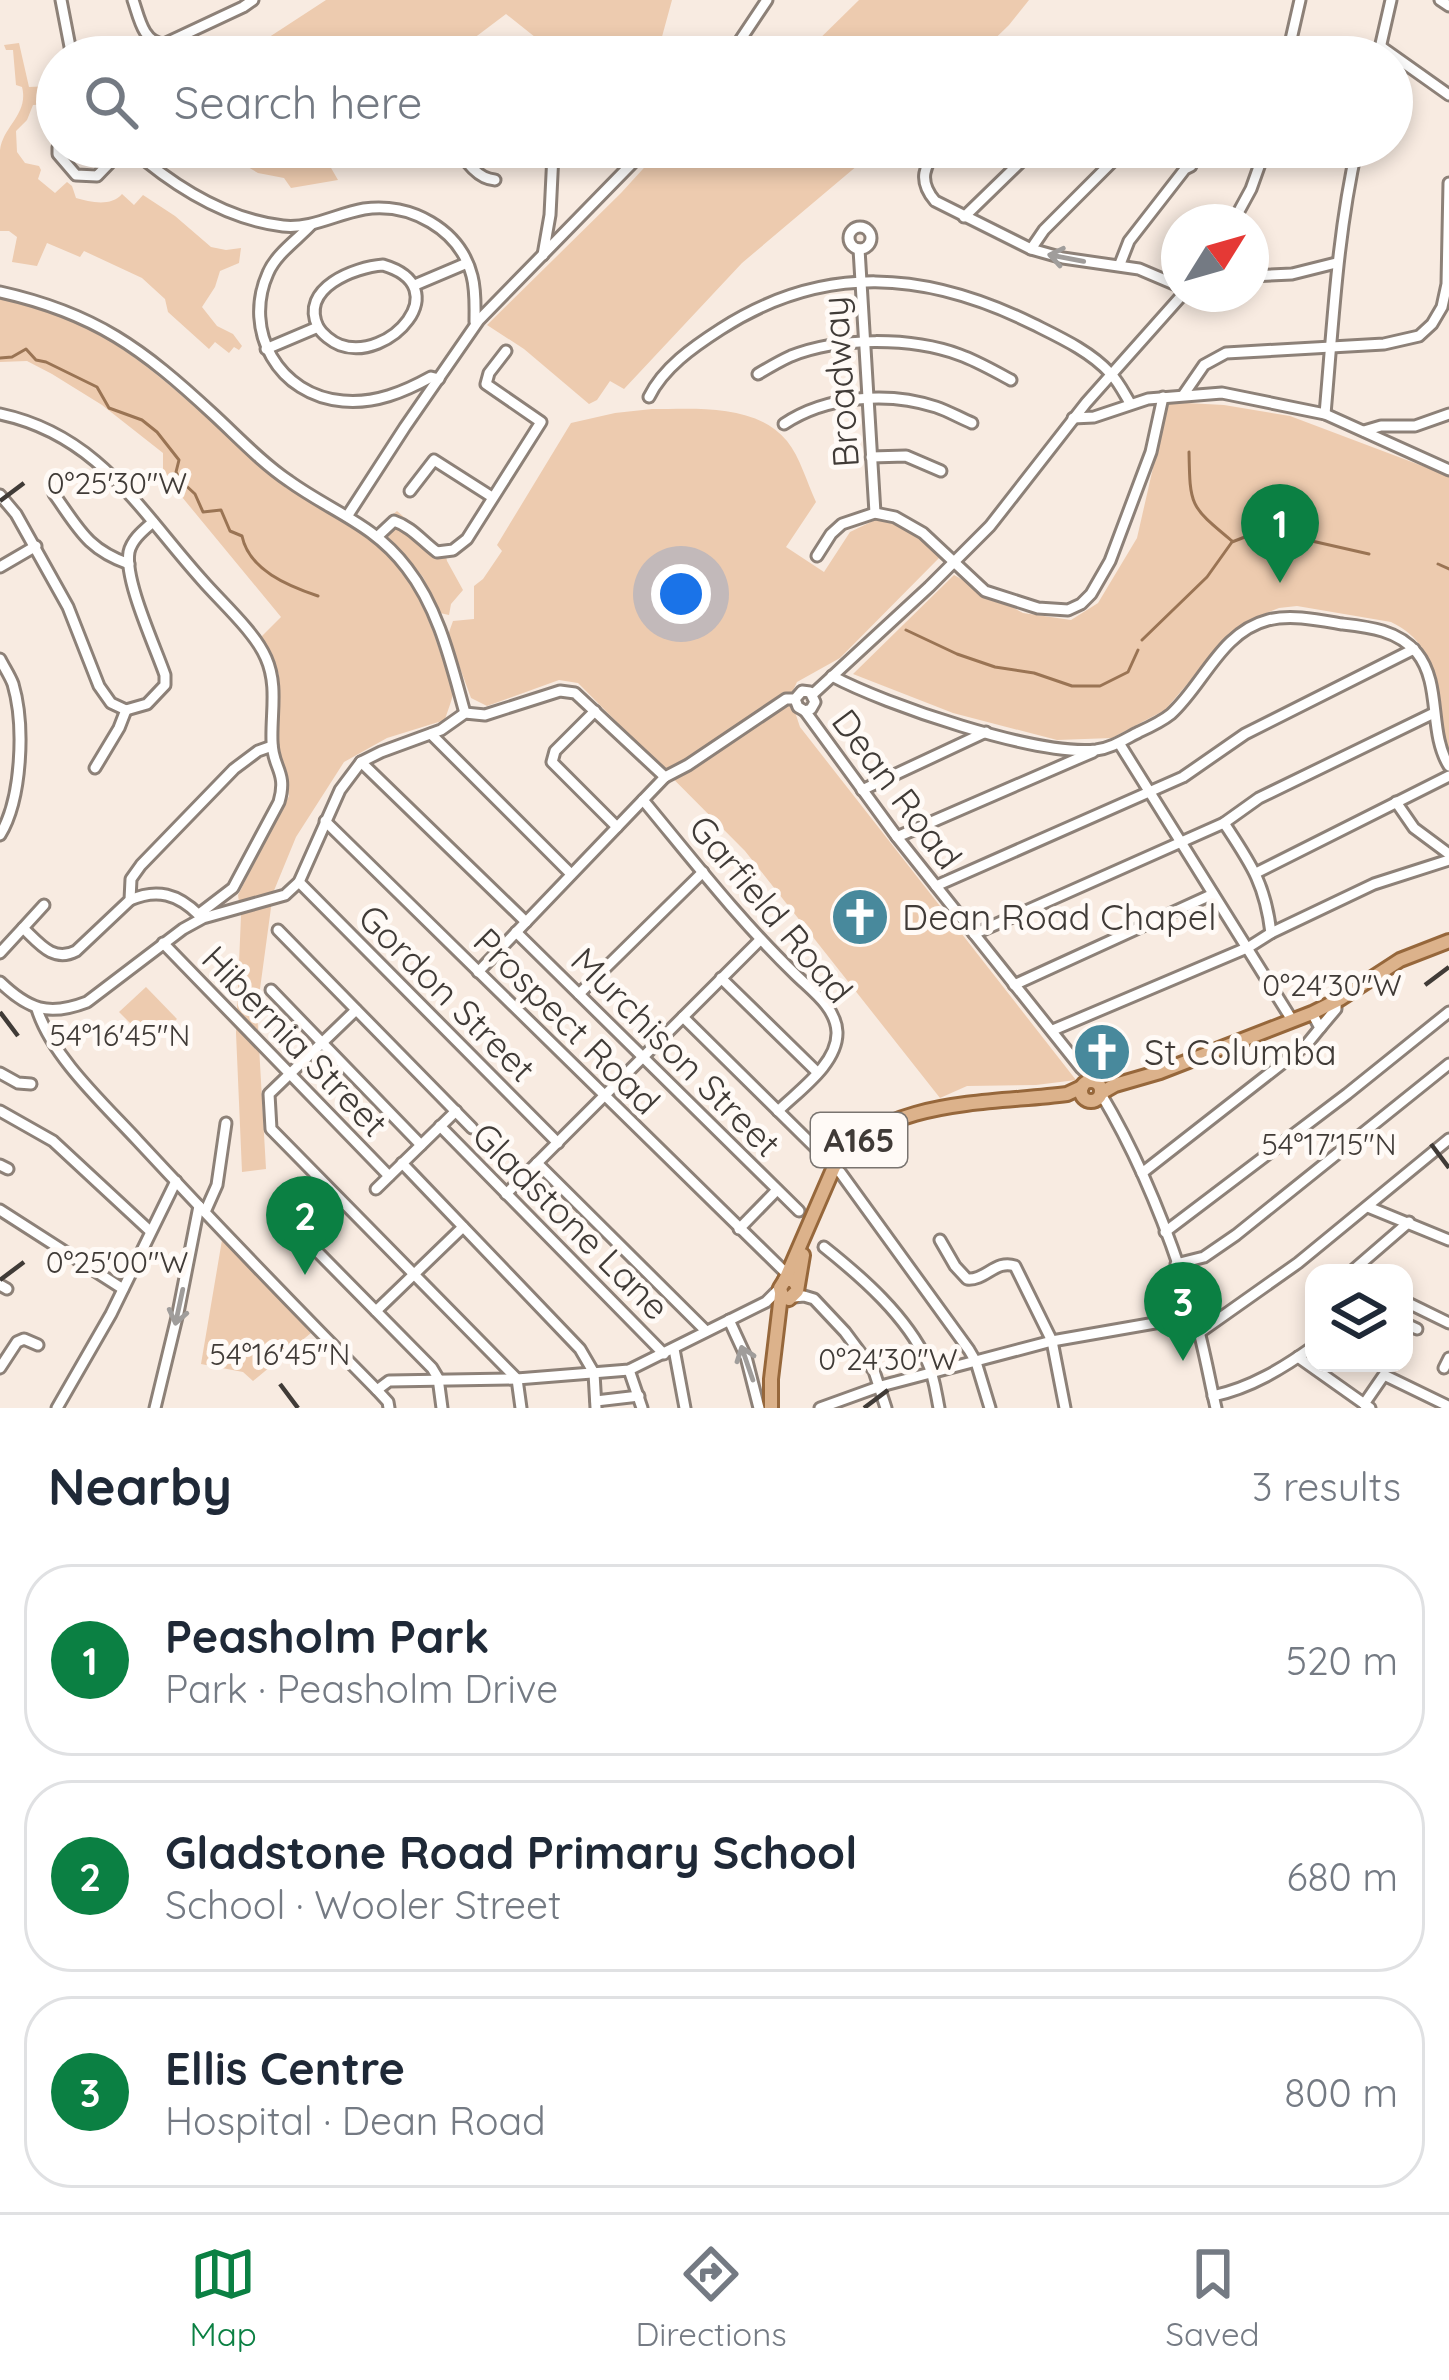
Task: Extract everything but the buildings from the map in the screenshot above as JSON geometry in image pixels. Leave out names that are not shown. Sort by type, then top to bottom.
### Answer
[{"type":"main road","points":[[1092,1091],[1160,1072],[1312,1013],[1400,960],[1449,941]]},
{"type":"main road","name":"A165","points":[[774,1408],[771,1379],[787,1290],[796,1257],[837,1170],[889,1130],[919,1120],[1092,1091]]},
{"type":"main road","name":"A165","points":[[787,1290],[837,1170]]},
{"type":"street","points":[[61,0],[68,36]]},
{"type":"street","points":[[133,0],[147,36]]},
{"type":"street","points":[[182,36],[253,0]]},
{"type":"street","points":[[743,36],[767,0]]},
{"type":"street","points":[[1292,36],[1300,0]]},
{"type":"street","points":[[1383,36],[1391,0]]},
{"type":"street","points":[[1440,0],[1449,6]]},
{"type":"street","points":[[1413,72],[1449,94]]},
{"type":"street","points":[[69,168],[76,176],[97,176],[105,168]]},
{"type":"street","points":[[153,168],[228,212],[284,226],[311,225],[367,209],[400,209],[441,229],[467,263],[476,326]]},
{"type":"street","points":[[472,168],[495,180]]},
{"type":"street","points":[[543,257],[552,168]]},
{"type":"street","points":[[348,515],[476,326],[627,168]]},
{"type":"street","points":[[926,168],[926,190],[935,201],[1030,250],[1139,269],[1161,278]]},
{"type":"street","points":[[964,217],[1014,168]]},
{"type":"street","points":[[1030,250],[1106,168]]},
{"type":"street","points":[[1120,265],[1129,241],[1187,168]]},
{"type":"street","points":[[1243,204],[1258,168]]},
{"type":"street","points":[[1325,414],[1336,263],[1352,168]]},
{"type":"street","points":[[1184,394],[1204,365],[1226,353],[1384,344],[1418,336],[1442,307],[1447,284],[1449,183]]},
{"type":"street","points":[[311,225],[275,260],[260,299],[259,317],[272,361],[297,386],[340,401],[374,400],[431,377],[439,379]]},
{"type":"street","name":"Broadway","points":[[859,249],[875,513]]},
{"type":"street","points":[[415,285],[467,263]]},
{"type":"street","points":[[1269,275],[1336,263]]},
{"type":"street","points":[[383,265],[415,285],[417,300],[411,318],[378,343],[346,347],[319,327],[316,301],[330,284],[352,271],[383,265]]},
{"type":"street","points":[[649,397],[658,379],[686,354],[752,311],[828,284],[861,281],[902,282],[976,299],[1061,338],[1111,374],[1130,403]]},
{"type":"street","points":[[0,292],[60,307],[114,333],[193,394],[286,480],[378,536],[418,582],[465,712]]},
{"type":"street","points":[[813,694],[944,573],[1009,505],[1073,418],[1167,312]]},
{"type":"street","points":[[266,349],[319,327]]},
{"type":"street","points":[[758,374],[790,356],[825,347],[898,342],[962,356],[1011,380]]},
{"type":"street","points":[[378,536],[394,520],[421,536],[436,552],[453,550],[467,539],[541,422],[486,384],[506,351]]},
{"type":"street","points":[[1073,418],[1094,417],[1130,403],[1222,393],[1325,414],[1449,470]]},
{"type":"street","points":[[817,556],[842,524],[875,513],[896,517],[923,533],[985,591],[1056,611],[1068,610],[1081,604],[1102,579],[1151,452],[1163,398]]},
{"type":"street","points":[[784,424],[830,403],[901,399],[936,407],[972,423]]},
{"type":"street","points":[[0,414],[42,425],[129,491],[263,652],[273,684],[272,746],[284,781],[279,802],[233,888],[86,1002],[68,1010],[37,1009],[0,982]]},
{"type":"street","points":[[1398,447],[1415,426],[1449,414]]},
{"type":"street","points":[[1364,431],[1415,426]]},
{"type":"street","points":[[871,457],[906,456],[941,471]]},
{"type":"street","points":[[410,491],[434,460],[492,497]]},
{"type":"street","points":[[54,494],[93,547],[129,564]]},
{"type":"street","points":[[0,495],[16,514],[68,607],[99,686],[111,703],[126,710],[147,704],[165,685],[133,586],[128,554],[134,539],[153,522]]},
{"type":"street","points":[[0,567],[35,546]]},
{"type":"street","points":[[897,836],[1165,719],[1214,658],[1262,622],[1282,618],[1374,628],[1414,649],[1427,674],[1440,748],[1449,766]]},
{"type":"street","points":[[936,886],[1183,777],[1245,734],[1414,649]]},
{"type":"street","points":[[0,658],[13,682],[20,743],[8,822],[0,836]]},
{"type":"street","points":[[832,676],[986,732],[1098,750]]},
{"type":"street","points":[[23,928],[44,948],[66,956],[130,900],[146,893],[176,897],[201,916],[284,895],[298,882],[340,790],[362,762],[448,727],[465,712],[485,715],[560,691],[575,693],[664,777]]},
{"type":"street","points":[[478,972],[664,777],[688,766],[786,699],[795,699],[802,691],[813,694]]},
{"type":"street","points":[[795,699],[805,710],[814,706],[813,694]]},
{"type":"street","points":[[94,768],[126,710]]},
{"type":"street","name":"Dean Road","points":[[805,710],[1111,1111],[1142,1173],[1195,1316],[1214,1402]]},
{"type":"street","points":[[595,711],[552,759],[617,827]]},
{"type":"street","points":[[974,934],[1224,823],[1259,798],[1434,713]]},
{"type":"street","points":[[862,790],[986,732]]},
{"type":"street","points":[[431,734],[571,874]]},
{"type":"street","points":[[1119,743],[1292,1020]]},
{"type":"street","points":[[130,900],[131,879],[141,866],[234,770],[272,746]]},
{"type":"street","points":[[362,762],[526,922]]},
{"type":"street","points":[[1256,873],[1449,776]]},
{"type":"street","name":"Garfield Road","points":[[643,800],[760,940],[835,1019],[835,1046],[778,1112]]},
{"type":"street","points":[[1396,802],[1420,833],[1449,857]]},
{"type":"street","name":"Prospect Road","points":[[325,821],[771,1260],[787,1290],[811,1298],[826,1311],[868,1360],[881,1386]]},
{"type":"street","points":[[1224,823],[1256,873],[1268,903],[1271,934]]},
{"type":"street","points":[[1053,1030],[1249,947],[1374,884],[1449,857]]},
{"type":"street","points":[[579,994],[703,872]]},
{"type":"street","name":"Gordon Street","points":[[298,882],[557,1143]]},
{"type":"street","points":[[1014,985],[1214,894]]},
{"type":"street","points":[[0,953],[44,905]]},
{"type":"street","points":[[278,931],[472,1128]]},
{"type":"street","name":"Murchison Street","points":[[516,932],[799,1211]]},
{"type":"street","points":[[506,1194],[760,940]]},
{"type":"street","name":"Hibernia Street","points":[[163,943],[389,1176]]},
{"type":"street","points":[[722,978],[817,1072]]},
{"type":"street","points":[[271,990],[421,1145]]},
{"type":"street","points":[[1142,1173],[1307,1044],[1336,1009],[1336,1001]]},
{"type":"street","points":[[37,1009],[49,1038],[99,1098],[389,1408]]},
{"type":"street","points":[[356,1010],[269,1094],[272,1129],[517,1378],[521,1408]]},
{"type":"street","points":[[1165,1232],[1449,1012]]},
{"type":"street","points":[[1312,1013],[1320,1028]]},
{"type":"street","points":[[682,1017],[837,1170],[976,1362],[990,1408]]},
{"type":"street","points":[[1176,1264],[1204,1257],[1236,1235],[1449,1064]]},
{"type":"street","points":[[0,1073],[31,1084]]},
{"type":"street","points":[[0,1111],[53,1141],[150,1231]]},
{"type":"street","points":[[376,1189],[456,1111]]},
{"type":"street","points":[[154,1408],[202,1209],[217,1185],[226,1123]]},
{"type":"street","name":"Gladstone Lane","points":[[440,1126],[669,1351]]},
{"type":"street","points":[[1199,1333],[1298,1263],[1449,1139]]},
{"type":"street","points":[[402,1163],[580,1349],[594,1373],[596,1404],[640,1402],[628,1370]]},
{"type":"street","points":[[537,1163],[706,1331]]},
{"type":"street","points":[[57,1408],[80,1372],[176,1181]]},
{"type":"street","points":[[740,1229],[777,1190]]},
{"type":"street","points":[[1369,1207],[1449,1240]]},
{"type":"street","points":[[0,1210],[123,1289]]},
{"type":"street","points":[[1369,1264],[1409,1222]]},
{"type":"street","points":[[376,1311],[463,1227]]},
{"type":"street","points":[[298,1232],[432,1368],[442,1408]]},
{"type":"street","points":[[940,1240],[967,1279],[1004,1264],[1016,1266],[1052,1341],[1065,1408]]},
{"type":"street","points":[[824,1247],[898,1318],[924,1355],[939,1408]]},
{"type":"street","points":[[771,1260],[796,1257]]},
{"type":"street","points":[[377,1390],[389,1381],[628,1370],[787,1290]]},
{"type":"street","points":[[1413,1308],[1449,1323]]},
{"type":"street","points":[[820,1408],[881,1386],[1052,1341],[1195,1316]]},
{"type":"street","points":[[729,1320],[746,1357],[759,1408]]},
{"type":"street","points":[[1413,1327],[1417,1329]]},
{"type":"street","points":[[0,1368],[17,1342],[24,1339],[38,1345]]},
{"type":"street","points":[[669,1351],[685,1408]]},
{"type":"street","points":[[1214,1402],[1305,1353]]},
{"type":"street","points":[[1298,1358],[1367,1406],[1384,1375],[1440,1405]]},
{"type":"street","points":[[881,1386],[886,1408]]},
{"type":"shaded area","points":[[326,0],[672,0],[662,36],[534,36],[506,14],[477,36],[271,36]]},
{"type":"shaded area","points":[[859,0],[1029,0],[998,36],[822,36]]},
{"type":"shaded area","points":[[19,43],[29,87],[36,87],[36,105],[16,131],[17,152],[25,163],[40,168],[38,179],[55,193],[67,182],[76,198],[88,201],[106,202],[122,194],[134,205],[143,195],[211,247],[241,248],[239,263],[220,271],[202,307],[217,326],[233,334],[242,346],[239,350],[234,347],[229,353],[215,342],[209,349],[168,312],[165,299],[142,278],[84,251],[80,257],[47,243],[37,266],[12,262],[17,237],[0,231],[0,150],[23,96],[22,87],[16,85],[13,50],[4,45]]},
{"type":"shaded area","points":[[250,168],[331,168],[338,180],[291,188],[284,178]]},
{"type":"shaded area","points":[[644,168],[854,168],[742,263],[624,389],[610,381],[589,404],[524,349],[487,325]]},
{"type":"shaded area","points":[[0,299],[43,309],[118,346],[290,489],[376,541],[412,586],[451,680],[453,693],[445,720],[387,738],[344,762],[296,837],[273,893],[257,1011],[266,1169],[242,1172],[236,1033],[238,895],[289,796],[278,746],[279,675],[261,637],[281,617],[163,474],[163,453],[102,405],[52,374],[27,361],[0,362]]},
{"type":"shaded area","points":[[1168,402],[1290,416],[1449,476],[1449,755],[1430,663],[1409,634],[1391,622],[1297,606],[1264,614],[1213,654],[1165,710],[1112,738],[1057,740],[953,713],[853,674],[954,575],[1023,613],[1071,620],[1098,603],[1137,538]]},
{"type":"shaded area","points":[[652,409],[742,414],[774,429],[787,441],[816,502],[786,547],[824,572],[850,532],[877,519],[904,526],[941,556],[840,658],[797,682],[790,697],[800,727],[1076,1080],[967,1086],[940,1098],[745,851],[578,683],[559,680],[487,706],[471,698],[448,635],[453,621],[474,619],[474,586],[502,551],[497,545],[571,423]]},
{"type":"shaded area","points":[[397,511],[432,542],[444,546],[463,590],[451,604],[449,615],[440,613],[423,577],[379,526]]},
{"type":"shaded area","points":[[146,987],[177,1019],[151,1044],[119,1012]]},
{"type":"shaded area","points":[[222,1240],[311,1333],[253,1381],[243,1372],[201,1364]]},
{"type":"waterway","points":[[0,358],[26,349],[36,360],[97,387],[109,408],[142,420],[179,460],[176,472],[203,512],[221,510],[230,531],[242,536],[261,567],[318,596]]},
{"type":"waterway","points":[[1189,452],[1195,504],[1232,541]]},
{"type":"waterway","points":[[1142,640],[1207,577],[1232,542],[1250,535],[1281,534],[1369,554]]},
{"type":"waterway","points":[[1438,564],[1449,569]]},
{"type":"waterway","points":[[906,630],[995,667],[1072,686],[1100,686],[1128,672],[1138,650]]},
{"type":"place","name":"Peasholm Park","points":[[1280,583]]},
{"type":"place","name":"Dean Road Chapel","points":[[860,917]]},
{"type":"place","name":"St Columba","points":[[1102,1052]]},
{"type":"place","name":"Gladstone Road Primary School","points":[[305,1275]]},
{"type":"place","name":"Ellis Centre","points":[[1183,1361]]}]
